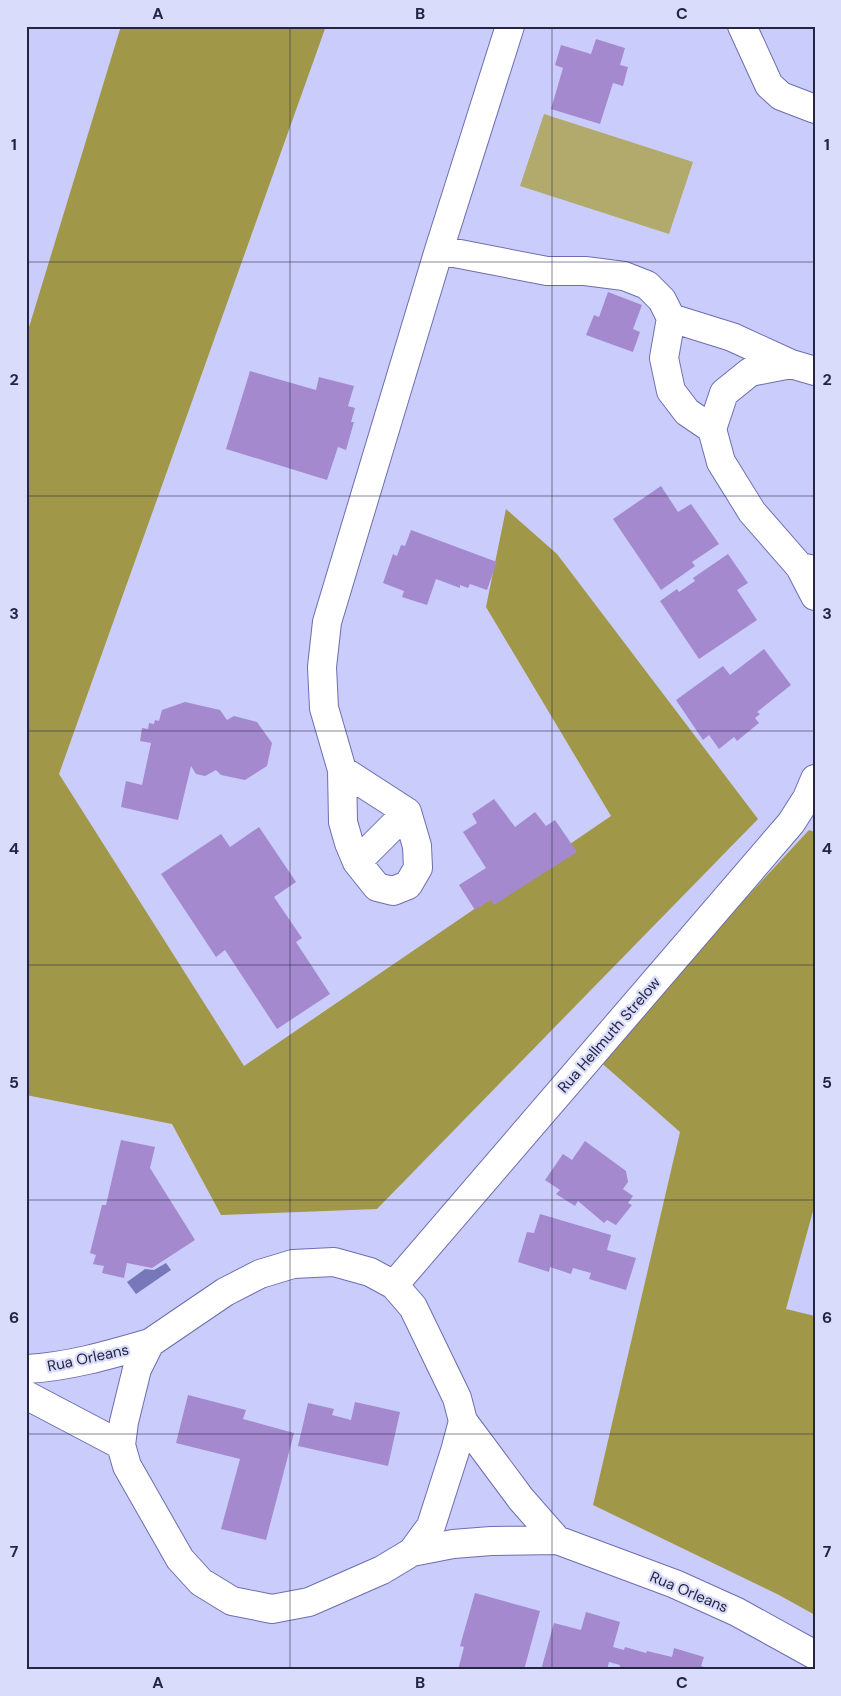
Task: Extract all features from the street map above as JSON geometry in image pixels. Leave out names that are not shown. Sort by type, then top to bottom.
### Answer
[{"type":"street","points":[[342,770],[407,812],[417,846],[418,868],[408,885],[393,890],[377,887],[357,862],[349,843],[343,822],[342,770],[324,708],[322,667],[327,622],[439,250],[510,26]]},
{"type":"street","points":[[742,26],[769,85],[781,96],[815,109]]},
{"type":"street","points":[[439,250],[547,271],[585,271],[624,276],[647,285],[662,300],[671,318],[664,358],[671,391],[687,412],[712,429]]},
{"type":"street","points":[[671,318],[732,337],[803,368]]},
{"type":"street","points":[[803,368],[750,372],[724,394],[712,429],[721,462],[752,512],[807,568],[815,596]]},
{"type":"street","name":"Rua Hellmuth Strelow","points":[[394,1284],[791,823],[807,798],[815,779]]},
{"type":"street","points":[[357,862],[407,812]]},
{"type":"street","points":[[334,1262],[370,1272],[394,1284],[413,1307],[457,1398],[463,1420],[431,1526],[412,1552],[382,1570],[309,1602],[272,1609],[232,1601],[201,1582],[180,1558],[127,1466],[121,1445],[124,1422],[137,1369],[150,1343],[226,1292],[260,1274],[294,1264],[334,1262]]},
{"type":"street","name":"Rua Orleans","points":[[26,1369],[91,1360],[150,1343]]},
{"type":"street","points":[[26,1395],[121,1445]]},
{"type":"street","name":"Rua Orleans","points":[[463,1420],[521,1499],[557,1540]]},
{"type":"street","name":"Rua Orleans","points":[[412,1552],[453,1544],[557,1540],[675,1584],[738,1612],[815,1655]]},
{"type":"shaded area","points":[[121,26],[326,26],[59,774],[244,1066],[611,816],[486,607],[506,509],[557,554],[758,819],[377,1209],[221,1215],[172,1124],[26,1095],[26,337]]},
{"type":"shaded area","points":[[544,114],[693,162],[669,234],[520,186]]},
{"type":"shaded area","points":[[809,830],[815,832],[815,1204],[786,1309],[815,1316],[815,1615],[779,1595],[593,1505],[680,1132],[597,1059]]},
{"type":"water","points":[[166,1263],[171,1270],[136,1294],[127,1282],[145,1269],[154,1270]]},
{"type":"building","points":[[596,39],[625,48],[620,65],[628,67],[623,86],[613,83],[600,124],[551,109],[563,68],[555,65],[561,45],[591,54]]},
{"type":"building","points":[[608,292],[642,305],[633,329],[640,332],[633,352],[586,335],[594,315],[599,317]]},
{"type":"building","points":[[250,371],[316,390],[319,377],[354,386],[348,406],[355,408],[351,422],[354,422],[346,450],[338,447],[327,480],[226,449]]},
{"type":"building","points":[[661,486],[678,512],[691,504],[719,544],[692,562],[695,566],[661,590],[613,519]]},
{"type":"building","points":[[411,530],[497,562],[487,590],[470,584],[468,588],[460,585],[460,588],[436,579],[427,605],[402,597],[404,591],[383,583],[393,554],[397,556],[401,545],[405,546]]},
{"type":"building","points":[[728,554],[748,583],[737,590],[757,620],[699,659],[660,601],[677,589],[679,592],[695,581],[693,578]]},
{"type":"building","points":[[764,649],[791,685],[757,712],[760,714],[755,718],[759,723],[737,741],[734,737],[719,749],[709,735],[703,740],[676,700],[723,666],[730,675]]},
{"type":"building","points":[[185,702],[220,710],[227,720],[234,716],[257,722],[272,743],[267,766],[245,780],[221,775],[216,770],[205,776],[196,774],[191,766],[178,820],[121,807],[126,781],[142,785],[151,743],[140,741],[142,728],[148,729],[149,723],[154,724],[155,720],[159,721],[162,710]]},
{"type":"building","points":[[494,799],[515,827],[535,812],[546,826],[555,820],[577,852],[494,905],[491,900],[475,910],[459,885],[486,868],[463,832],[477,823],[472,814]]},
{"type":"building","points":[[259,827],[296,882],[274,897],[302,938],[296,942],[330,994],[277,1029],[225,950],[216,957],[161,874],[221,834],[230,847]]},
{"type":"building","points":[[121,1140],[155,1147],[150,1168],[195,1240],[152,1268],[127,1263],[124,1278],[102,1273],[104,1266],[93,1264],[96,1255],[90,1253],[102,1205],[106,1205]]},
{"type":"building","points":[[585,1141],[626,1171],[628,1182],[623,1189],[633,1196],[628,1203],[632,1205],[616,1225],[607,1220],[604,1223],[578,1201],[575,1206],[556,1194],[560,1190],[545,1180],[563,1154],[572,1160]]},
{"type":"building","points":[[540,1214],[611,1235],[607,1250],[636,1258],[626,1290],[589,1279],[591,1273],[573,1268],[571,1274],[550,1267],[549,1272],[518,1262],[527,1232],[534,1233]]},
{"type":"building","points":[[188,1395],[246,1410],[243,1419],[294,1433],[266,1540],[221,1529],[240,1459],[176,1443]]},
{"type":"building","points":[[355,1402],[400,1412],[388,1466],[298,1446],[308,1403],[334,1409],[332,1415],[351,1420]]},
{"type":"building","points":[[475,1593],[540,1611],[524,1670],[458,1670],[464,1647],[460,1646]]},
{"type":"building","points":[[586,1612],[620,1622],[613,1647],[624,1650],[625,1647],[672,1657],[674,1648],[704,1657],[701,1666],[712,1670],[619,1670],[620,1665],[609,1662],[607,1670],[541,1670],[554,1623],[581,1630]]}]
